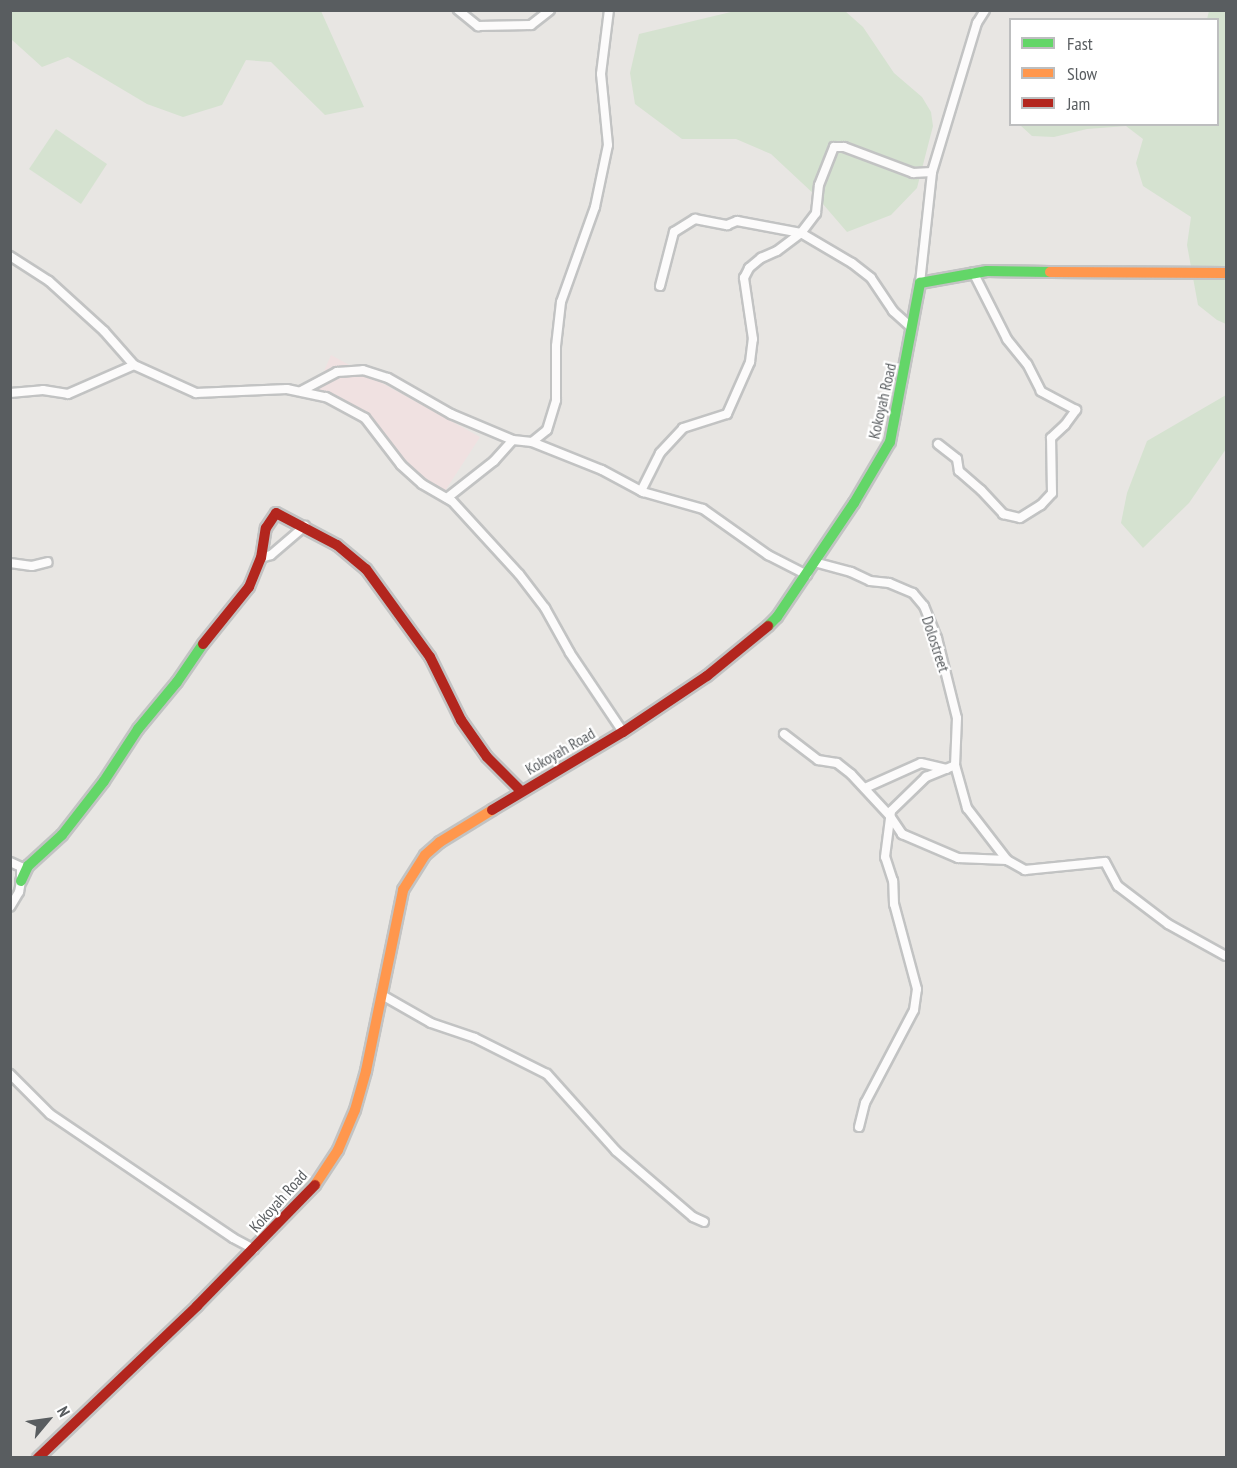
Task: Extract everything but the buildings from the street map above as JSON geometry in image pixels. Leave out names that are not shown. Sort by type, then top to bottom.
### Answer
[{"type":"main road","points":[[920,283],[973,272],[1227,273]]},
{"type":"main road","name":"Kokoyah Road","points":[[38,1458],[309,1193],[338,1150],[355,1110],[366,1071],[403,890],[420,863],[440,843],[521,791],[622,732],[707,676],[748,644],[777,617],[878,467],[890,442],[920,283]]},
{"type":"main road","points":[[21,881],[28,866],[63,835],[138,729],[177,682],[216,625],[249,587],[261,558],[266,528],[276,513],[305,526],[337,545],[366,569],[430,657],[461,720],[487,758],[521,791]]},
{"type":"street","points":[[458,10],[478,26],[531,25],[550,10]]},
{"type":"street","points":[[532,442],[547,429],[556,400],[556,346],[561,302],[595,207],[608,145],[601,74],[609,10]]},
{"type":"street","name":"Kokoyah Road","points":[[920,283],[932,172],[977,23],[984,10]]},
{"type":"street","points":[[641,490],[660,453],[683,428],[727,414],[750,362],[753,339],[744,278],[749,268],[761,258],[777,251],[801,233],[816,213],[819,185],[834,147],[844,147],[913,173],[932,172]]},
{"type":"street","points":[[660,286],[674,232],[695,219],[727,225],[737,221],[801,233],[852,263],[871,278],[893,311],[912,328]]},
{"type":"street","points":[[10,255],[48,281],[104,331],[134,366],[196,393],[287,389],[301,391],[326,397],[364,418],[401,465],[422,484],[447,498],[471,518],[545,608],[570,653],[622,732]]},
{"type":"street","points":[[938,444],[957,459],[959,471],[1003,514],[1020,518],[1041,506],[1052,493],[1051,438],[1076,410],[1041,391],[1028,364],[1008,339],[973,272]]},
{"type":"street","points":[[10,393],[44,390],[68,394],[134,366]]},
{"type":"street","points":[[301,391],[338,372],[363,370],[388,378],[451,414],[513,440],[532,442],[602,470],[641,490],[703,509],[768,555],[807,575]]},
{"type":"street","points":[[447,498],[494,461],[513,440]]},
{"type":"street","points":[[261,558],[271,555],[305,526]]},
{"type":"street","points":[[10,563],[32,566],[48,562]]},
{"type":"street","name":"Dolostreet","points":[[814,562],[851,572],[870,581],[897,586],[913,593],[924,606],[937,638],[957,718],[955,765],[967,808],[1007,860]]},
{"type":"street","points":[[784,734],[818,760],[837,763],[865,788],[890,816],[902,834],[945,855],[958,858],[1007,860],[1025,870],[1105,862],[1118,886],[1168,924],[1227,956]]},
{"type":"street","points":[[865,788],[921,763],[946,769]]},
{"type":"street","points":[[858,1127],[865,1103],[914,1010],[918,988],[894,904],[892,881],[885,857],[891,811],[926,777],[955,765]]},
{"type":"street","points":[[10,862],[21,867],[19,892],[10,907]]},
{"type":"street","points":[[382,995],[431,1023],[475,1038],[547,1074],[616,1151],[693,1216],[704,1222]]},
{"type":"street","points":[[10,1074],[50,1114],[233,1238],[254,1249]]},
{"type":"shaded area","points":[[331,355],[480,437],[445,491],[386,453],[363,414],[315,392]]},
{"type":"green space","points":[[11,10],[321,11],[364,107],[325,115],[271,62],[246,60],[222,105],[183,117],[147,104],[68,57],[42,67],[11,39]]},
{"type":"green space","points":[[735,11],[845,11],[863,27],[894,73],[922,97],[931,112],[933,126],[917,188],[891,215],[847,232],[816,196],[771,154],[736,139],[682,139],[635,104],[630,73],[639,34]]},
{"type":"green space","points":[[1209,11],[1226,11],[1226,324],[1198,305],[1187,245],[1191,217],[1143,186],[1136,163],[1143,139],[1126,126],[1219,126],[1219,18],[1207,18]]},
{"type":"green space","points":[[1021,126],[1126,126],[1087,129],[1054,137],[1032,136]]},
{"type":"green space","points":[[56,129],[107,164],[81,204],[29,169]]},
{"type":"green space","points":[[1226,395],[1226,449],[1189,503],[1143,548],[1121,523],[1127,493],[1147,441]]},
{"type":"traffic: fast","points":[[768,626],[777,617],[854,503],[890,442],[920,283],[987,271],[1050,272]]},
{"type":"traffic: fast","points":[[21,881],[28,866],[62,835],[104,781],[138,729],[177,682],[203,644]]},
{"type":"traffic: slow","points":[[1050,272],[1226,273]]},
{"type":"traffic: slow","points":[[315,1185],[338,1150],[355,1110],[366,1071],[403,890],[425,855],[440,842],[492,810]]},
{"type":"traffic: jam","points":[[203,644],[249,587],[261,558],[266,528],[276,513],[337,545],[366,569],[430,657],[461,720],[487,757],[521,791]]},
{"type":"traffic: jam","points":[[492,810],[623,732],[707,676],[768,626]]},
{"type":"traffic: jam","points":[[38,1458],[197,1306],[315,1185]]}]
